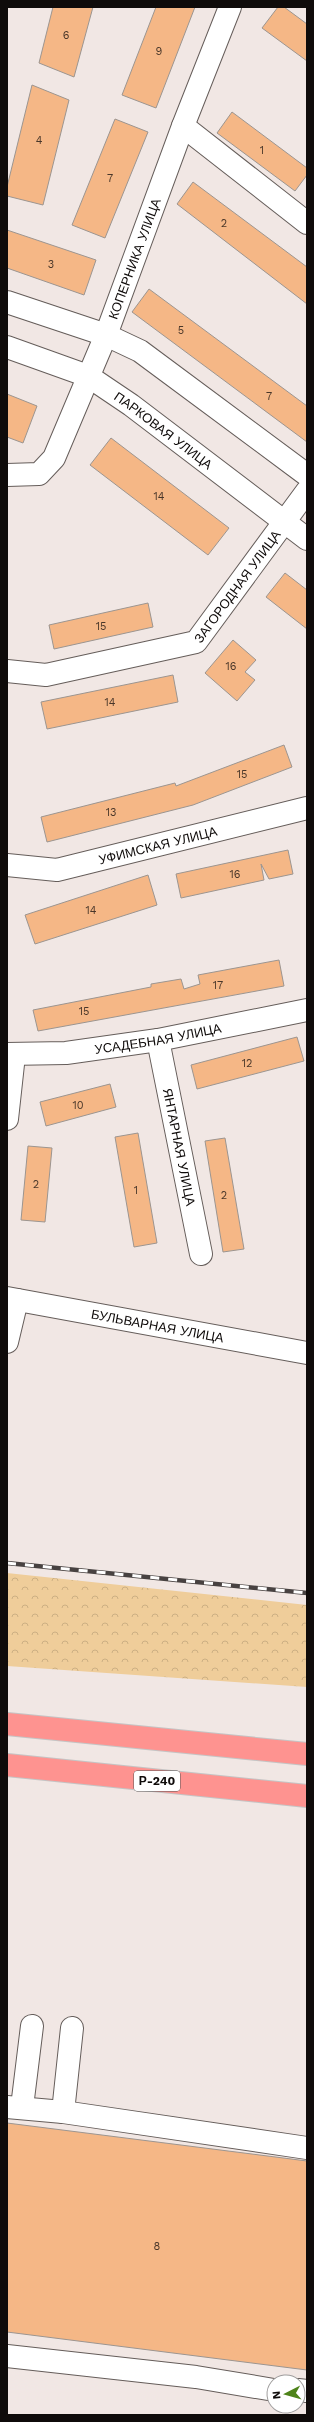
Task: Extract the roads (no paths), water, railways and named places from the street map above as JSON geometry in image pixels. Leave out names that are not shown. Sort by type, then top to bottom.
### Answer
[{"type":"highway","points":[[7,1724],[307,1754]]},
{"type":"highway","name":"Р-240","points":[[7,1765],[307,1796]]},
{"type":"street","name":"КОПЕРНИКА УЛИЦА","points":[[7,475],[39,474],[54,458],[106,335],[183,126],[230,7]]},
{"type":"street","points":[[183,126],[307,223]]},
{"type":"street","points":[[7,302],[106,335],[140,351],[307,475]]},
{"type":"street","name":"ПАРКОВАЯ УЛИЦА","points":[[7,346],[88,376],[131,405],[307,539]]},
{"type":"street","name":"ЗАГОРОДНАЯ УЛИЦА","points":[[7,671],[46,675],[196,642],[307,491]]},
{"type":"street","name":"УФИМСКАЯ УЛИЦА","points":[[7,865],[58,870],[307,808]]},
{"type":"street","name":"УСАДЕБНАЯ УЛИЦА","points":[[11,1055],[66,1054],[158,1040],[307,1010]]},
{"type":"street","name":"ЯНТАРНАЯ УЛИЦА","points":[[158,1040],[201,1254]]},
{"type":"street","points":[[7,1119],[11,1055]]},
{"type":"street","points":[[7,1342],[12,1299]]},
{"type":"street","name":"БУЛЬВАРНАЯ УЛИЦА","points":[[12,1299],[307,1353]]},
{"type":"street","points":[[32,2026],[15,2107],[63,2112],[307,2148]]},
{"type":"street","points":[[63,2112],[72,2028]]},
{"type":"street","points":[[7,2356],[196,2377],[266,2389]]},
{"type":"railway","points":[[7,1563],[307,1593]]}]
